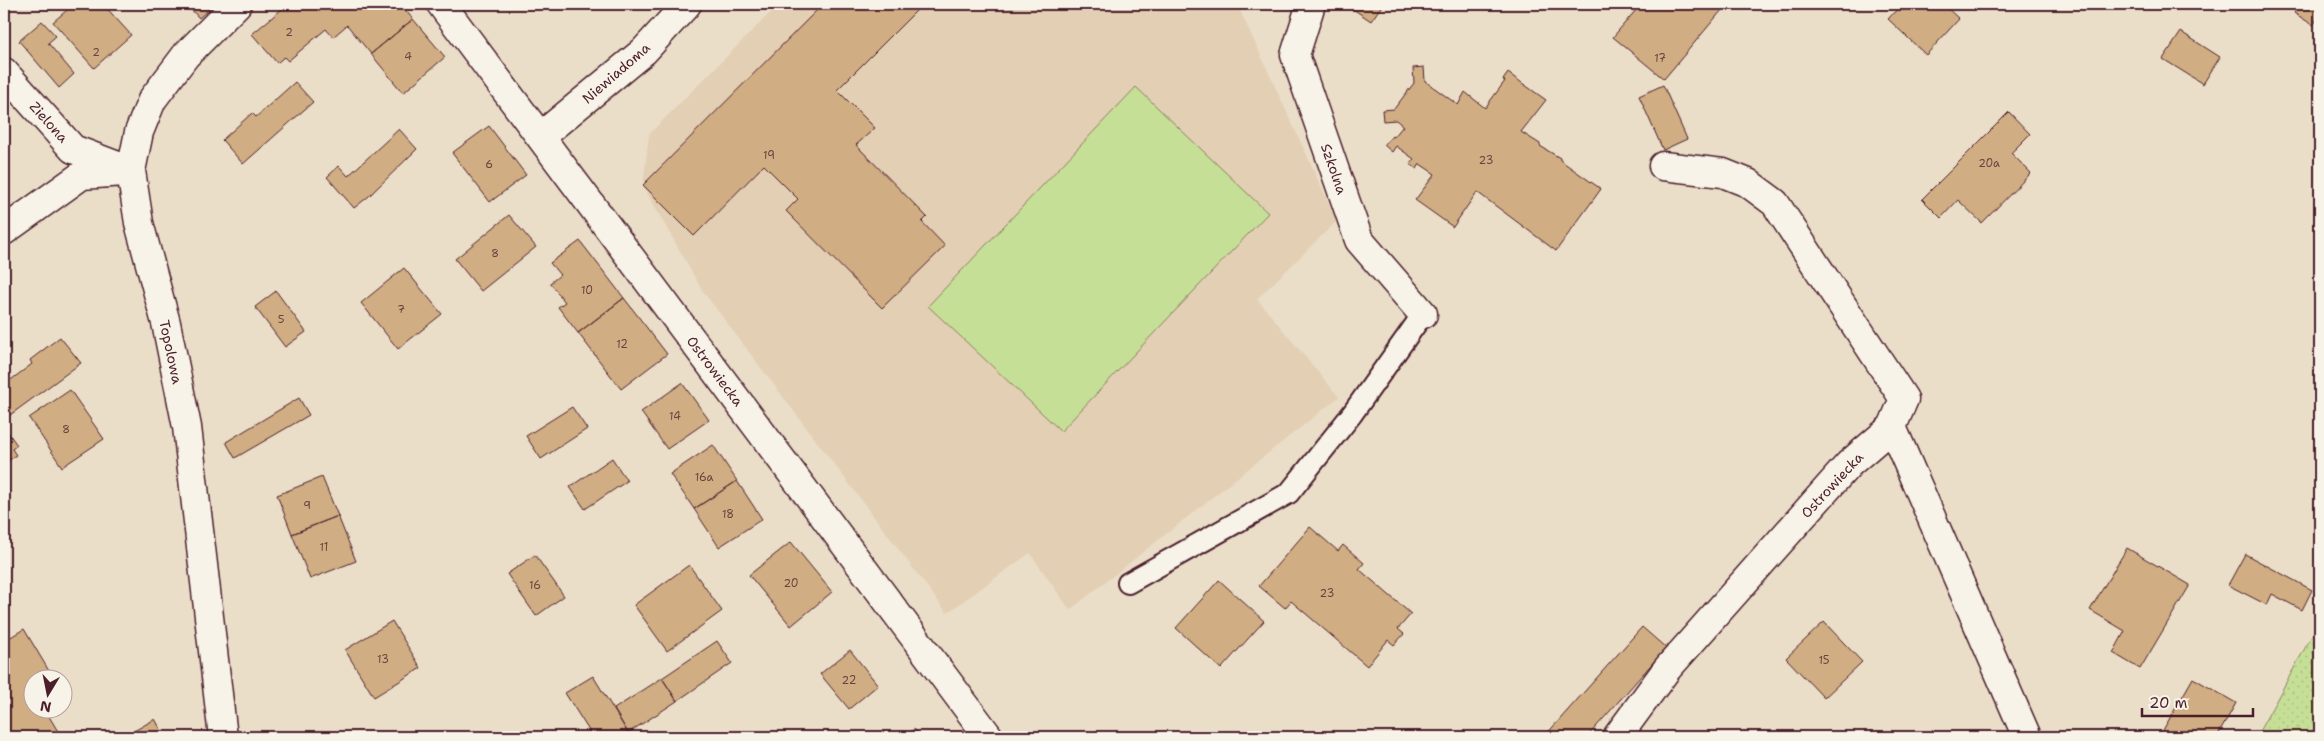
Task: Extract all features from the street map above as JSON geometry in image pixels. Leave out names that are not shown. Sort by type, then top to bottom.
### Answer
[{"type":"street","name":"Topolowa","points":[[223,737],[187,427],[166,323],[139,223],[131,172],[139,132],[152,100],[186,55],[237,4]]},
{"type":"street","name":"Ostrowiecka","points":[[441,4],[989,737]]},
{"type":"street","name":"Niewiadoma","points":[[541,136],[644,51],[687,4]]},
{"type":"street","name":"Szkolna","points":[[1311,4],[1295,55],[1359,240],[1423,314]]},
{"type":"street","name":"Zielona","points":[[4,72],[73,149],[131,172]]},
{"type":"street","points":[[1663,166],[1723,173],[1748,183],[1775,203],[1904,399],[1892,427],[2027,737]]},
{"type":"street","points":[[4,232],[82,175],[131,172]]},
{"type":"street","name":"Ostrowiecka","points":[[1617,737],[1667,669],[1836,478],[1849,464],[1892,427]]},
{"type":"lane","points":[[1128,583],[1289,493],[1352,414],[1423,314]]},
{"type":"shaded area","points":[[779,4],[1237,4],[1337,221],[1257,299],[1339,397],[1070,610],[1030,553],[947,613],[702,290],[643,186],[649,134]]},
{"type":"green space","points":[[1136,87],[1268,213],[1061,431],[928,306]]},
{"type":"green space","points":[[2320,621],[2320,737],[2256,737]]},
{"type":"building","points":[[74,4],[103,4],[131,35],[94,68],[53,22]]},
{"type":"building","points":[[186,4],[215,4],[199,18]]},
{"type":"building","points":[[288,4],[400,4],[413,19],[371,54],[347,25],[333,37],[326,29],[288,61],[284,57],[277,63],[252,34]]},
{"type":"building","points":[[823,4],[923,4],[837,90],[875,128],[856,145],[927,217],[922,222],[945,246],[882,308],[786,211],[798,199],[764,165],[694,236],[643,185]]},
{"type":"building","points":[[1356,4],[1383,4],[1371,21],[1353,9]]},
{"type":"building","points":[[1641,4],[1727,4],[1664,79],[1613,37]]},
{"type":"building","points":[[1902,4],[1943,4],[1959,19],[1926,55],[1888,19]]},
{"type":"building","points":[[2300,4],[2320,4],[2320,15],[2313,25],[2294,13]]},
{"type":"building","points":[[413,19],[445,57],[403,93],[371,54]]},
{"type":"building","points":[[42,21],[56,36],[48,43],[74,74],[59,88],[19,41]]},
{"type":"building","points":[[2181,32],[2220,57],[2203,84],[2163,59]]},
{"type":"building","points":[[1424,67],[1425,81],[1458,105],[1465,92],[1485,108],[1505,81],[1503,80],[1508,73],[1546,100],[1521,132],[1601,189],[1556,251],[1477,192],[1453,227],[1415,200],[1435,174],[1420,164],[1417,169],[1410,164],[1414,159],[1396,146],[1392,152],[1384,145],[1403,126],[1396,120],[1383,121],[1382,110],[1394,109],[1414,83],[1413,68]]},
{"type":"building","points":[[295,82],[313,102],[243,164],[222,140],[252,113],[256,117]]},
{"type":"building","points":[[1663,85],[1687,139],[1663,150],[1639,96]]},
{"type":"building","points":[[2009,112],[2030,134],[2011,153],[2031,173],[1982,223],[1958,200],[1941,218],[1922,199]]},
{"type":"building","points":[[489,126],[526,175],[490,202],[452,153]]},
{"type":"building","points":[[399,129],[417,149],[368,197],[354,208],[327,177],[339,166],[348,176]]},
{"type":"building","points":[[509,215],[536,247],[481,291],[455,259]]},
{"type":"building","points":[[580,241],[624,298],[578,333],[558,307],[565,302],[550,283],[560,275],[550,263]]},
{"type":"building","points":[[404,268],[442,314],[398,349],[361,303]]},
{"type":"building","points":[[276,291],[306,332],[285,347],[255,307]]},
{"type":"building","points":[[624,298],[667,354],[621,389],[578,333]]},
{"type":"building","points":[[60,337],[81,363],[6,418],[4,415],[4,385],[32,364],[30,360]]},
{"type":"building","points":[[682,383],[709,420],[667,449],[641,412]]},
{"type":"building","points":[[70,390],[104,439],[62,467],[29,418]]},
{"type":"building","points":[[299,398],[309,415],[235,458],[226,442]]},
{"type":"building","points":[[572,407],[587,429],[541,459],[526,436]]},
{"type":"building","points":[[4,427],[17,445],[12,449],[16,455],[4,464]]},
{"type":"building","points":[[713,445],[737,481],[694,509],[670,474]]},
{"type":"building","points":[[612,458],[627,481],[585,509],[570,487]]},
{"type":"building","points":[[322,477],[338,516],[292,534],[277,495]]},
{"type":"building","points":[[737,481],[762,519],[719,547],[694,509]]},
{"type":"building","points":[[338,516],[356,561],[310,579],[292,534]]},
{"type":"building","points":[[1310,527],[1338,551],[1343,545],[1364,563],[1359,569],[1411,614],[1398,629],[1404,634],[1394,645],[1388,640],[1367,666],[1291,601],[1285,608],[1259,586]]},
{"type":"building","points":[[791,542],[832,592],[791,626],[749,575]]},
{"type":"building","points":[[2127,548],[2190,585],[2140,669],[2113,653],[2125,631],[2090,610]]},
{"type":"building","points":[[2245,554],[2312,590],[2302,610],[2272,594],[2267,605],[2228,585]]},
{"type":"building","points":[[535,555],[564,596],[536,616],[507,574]]},
{"type":"building","points":[[689,565],[722,611],[667,651],[634,605]]},
{"type":"building","points":[[1219,580],[1264,621],[1221,669],[1176,628]]},
{"type":"building","points":[[392,621],[421,668],[374,697],[345,650]]},
{"type":"building","points":[[1824,622],[1862,662],[1824,698],[1786,658]]},
{"type":"building","points":[[1642,627],[1666,648],[1587,737],[1544,737]]},
{"type":"building","points":[[24,629],[47,668],[22,668],[22,718],[50,718],[59,733],[52,737],[4,737],[4,641]]},
{"type":"building","points":[[717,641],[732,663],[677,701],[662,678]]},
{"type":"building","points":[[850,650],[878,685],[849,709],[820,674]]},
{"type":"building","points":[[593,676],[628,733],[621,737],[593,737],[565,693]]},
{"type":"building","points":[[662,678],[677,701],[628,733],[614,709]]},
{"type":"building","points":[[2193,678],[2236,703],[2217,737],[2159,737]]},
{"type":"building","points":[[155,719],[165,737],[129,737],[127,735]]},
{"type":"building","points":[[914,729],[922,737],[904,737]]}]
